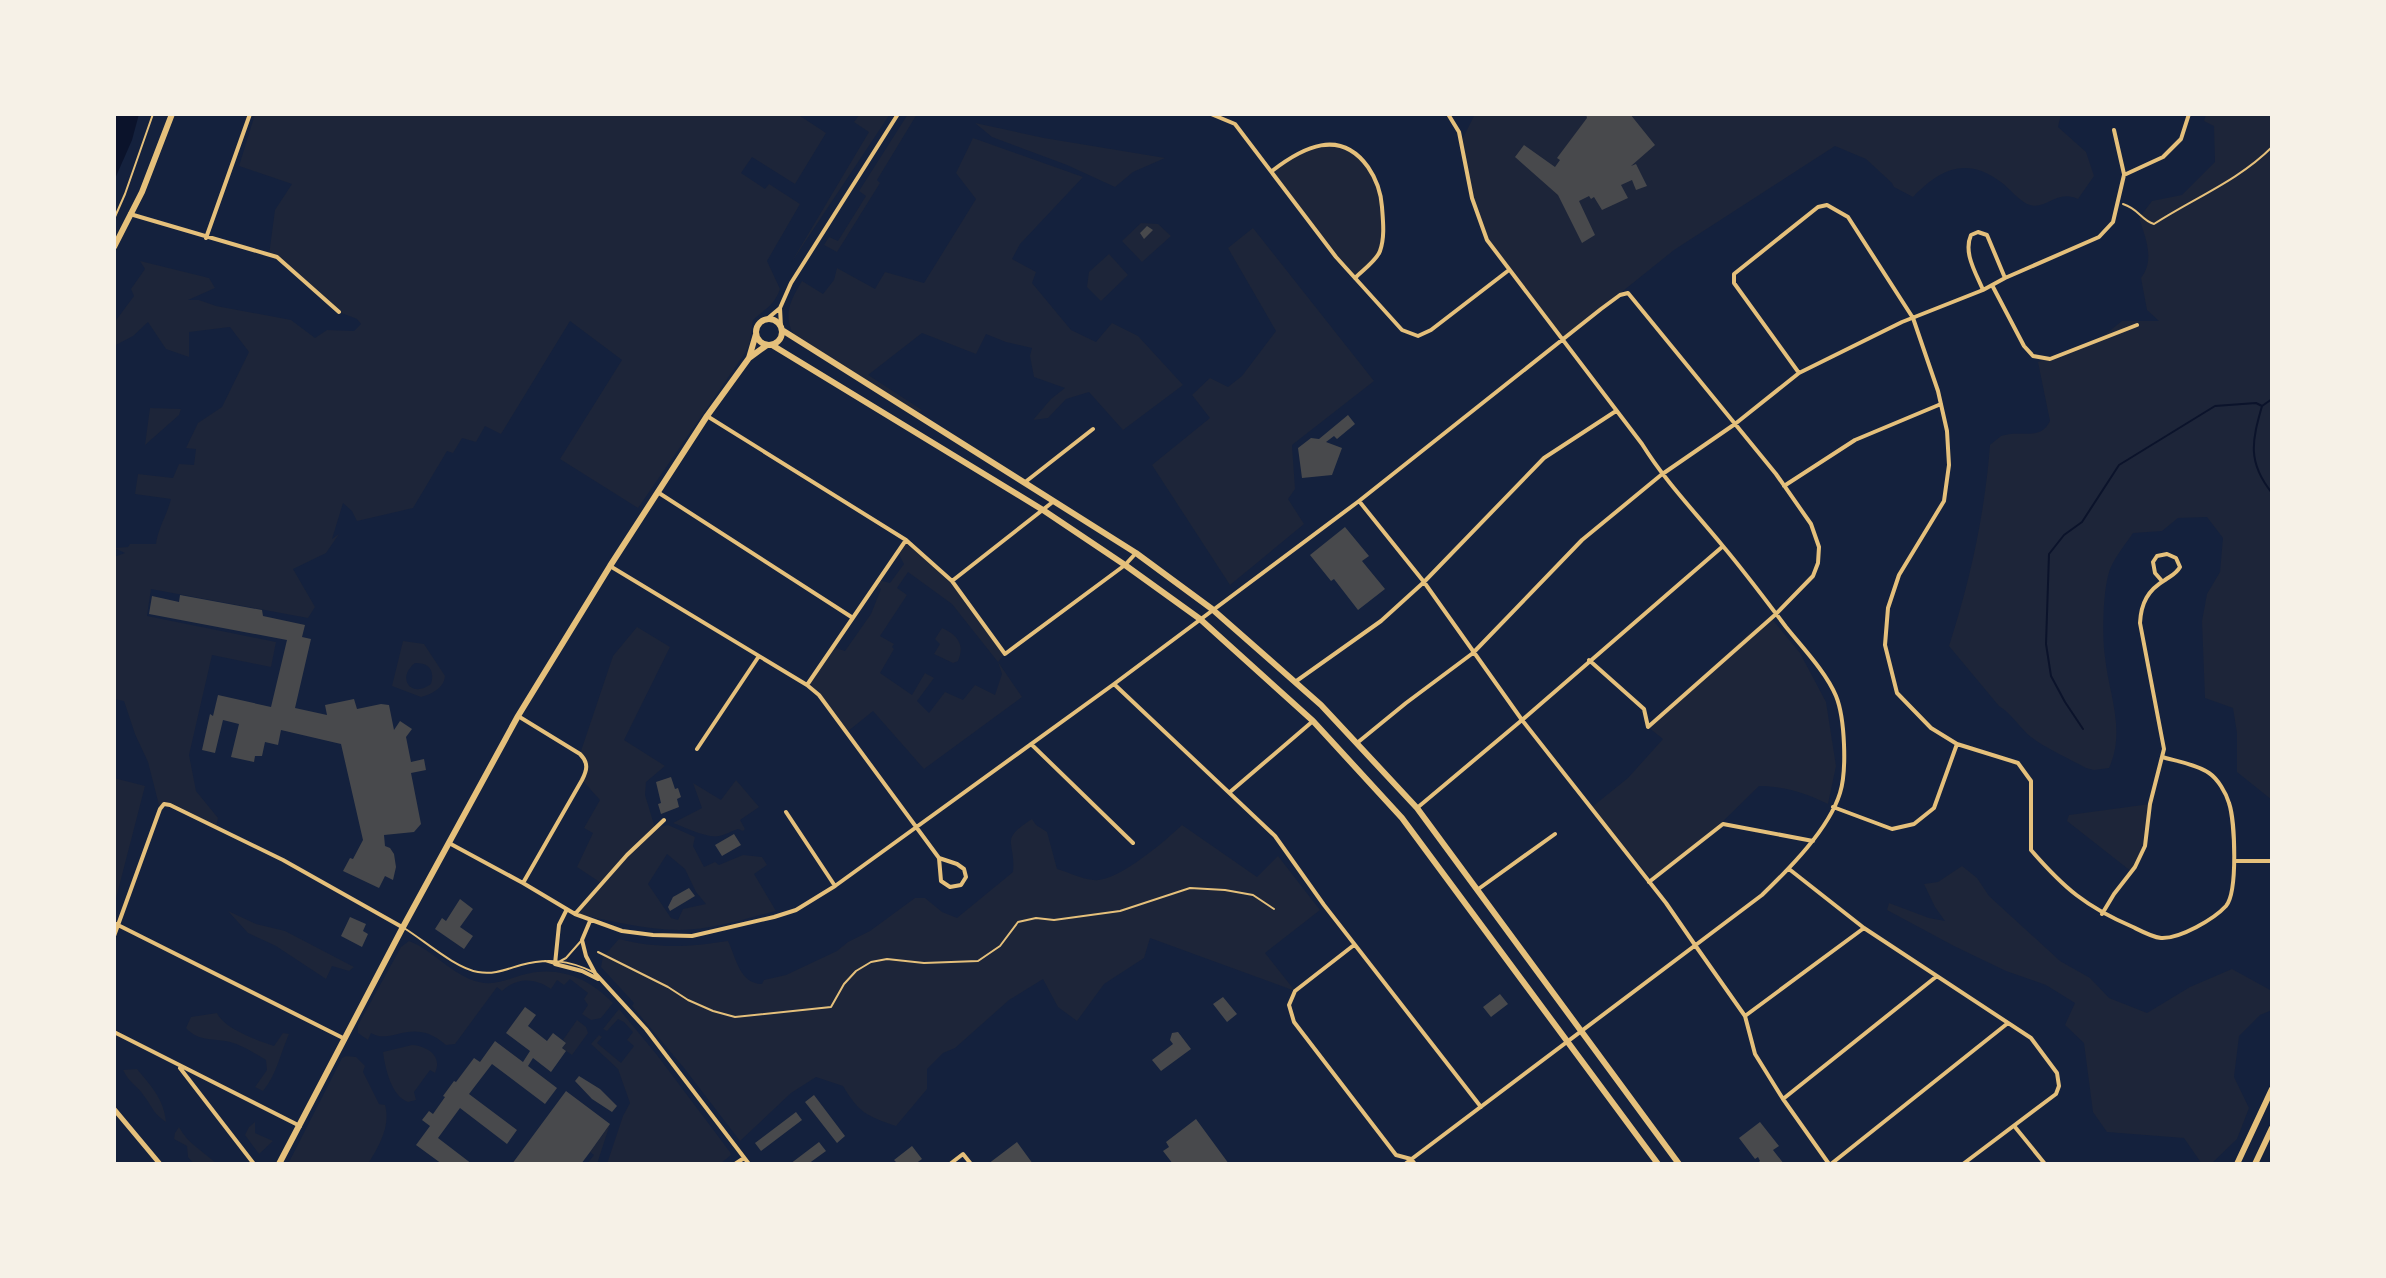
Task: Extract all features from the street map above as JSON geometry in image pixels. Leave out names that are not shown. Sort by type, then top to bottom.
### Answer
[{"type":"main road","points":[[114,239],[130,214],[152,167],[172,114]]},
{"type":"main road","points":[[114,247],[126,221]]},
{"type":"main road","points":[[279,1164],[518,716],[610,566],[707,416],[749,358],[759,324],[767,319],[776,320],[782,328],[1136,553],[1212,609],[1321,705],[1417,808],[1679,1164]]},
{"type":"main road","points":[[749,358],[780,339],[782,328]]},
{"type":"main road","points":[[756,334],[760,340],[780,348],[1043,510],[1125,565],[1200,619],[1313,721],[1402,818],[1658,1164]]},
{"type":"main road","points":[[2237,1164],[2272,1089]]},
{"type":"main road","points":[[2255,1164],[2272,1128]]},
{"type":"street","points":[[206,238],[250,114]]},
{"type":"street","points":[[767,319],[780,308],[791,283],[898,114]]},
{"type":"street","points":[[1211,114],[1235,124],[1336,257],[1402,330],[1418,336],[1431,330],[1509,270]]},
{"type":"street","points":[[1405,1164],[1413,1162],[1762,895],[1813,841],[1833,807],[1840,792],[1845,749],[1836,697],[1813,661],[1723,546],[1661,475],[1642,444],[1487,240],[1472,198],[1459,132],[1448,114]]},
{"type":"street","points":[[2124,175],[2163,157],[2181,139],[2189,114]]},
{"type":"street","points":[[1357,743],[1473,653],[1582,540],[1661,475],[1735,424],[1799,373],[1913,318],[2099,237],[2113,222],[2124,175],[2114,130]]},
{"type":"street","points":[[1272,171],[1295,154],[1328,144],[1347,147],[1361,158],[1379,187],[1383,228],[1380,253],[1355,278]]},
{"type":"street","points":[[1799,373],[1734,283],[1734,274],[1818,207],[1827,205],[1848,217],[1913,318],[1947,431],[1949,465],[1944,501],[1899,575],[1888,608],[1885,645],[1897,693],[1931,728],[1957,744],[2018,763],[2031,781],[2031,850],[2062,885],[2102,914],[2158,938],[2172,938],[2201,925],[2226,905],[2231,896],[2234,861],[2230,805],[2225,791],[2209,773],[2162,757]]},
{"type":"street","points":[[130,214],[277,257],[339,312]]},
{"type":"street","points":[[1983,290],[1970,258],[1967,243],[1971,235],[1978,232],[1987,235],[2005,278]]},
{"type":"street","points":[[1991,284],[2024,346],[2033,356],[2050,359],[2137,325]]},
{"type":"street","points":[[449,843],[575,914],[622,931],[692,936],[796,910],[835,886],[1114,684],[1359,501],[1620,295],[1628,293],[1735,424],[1811,524],[1819,547],[1818,563],[1813,576],[1776,614],[1648,727],[1644,709],[1589,660]]},
{"type":"street","points":[[780,308],[782,328]]},
{"type":"street","points":[[1784,486],[1855,440],[1941,404]]},
{"type":"street","points":[[1295,682],[1381,621],[1424,582],[1544,458],[1616,411]]},
{"type":"street","points":[[707,416],[906,540],[952,581],[1005,654],[1125,565],[1136,553]]},
{"type":"street","points":[[1024,483],[1093,429]]},
{"type":"street","points":[[659,493],[853,618]]},
{"type":"street","points":[[952,581],[1054,501]]},
{"type":"street","points":[[1359,501],[1424,582],[1522,720],[1695,945],[1745,1016],[1755,1054],[1830,1164],[2008,1023]]},
{"type":"street","points":[[807,685],[906,540]]},
{"type":"street","points":[[1417,808],[1723,546]]},
{"type":"street","points":[[2102,914],[2135,867],[2145,846],[2150,804],[2164,749],[2140,623],[2142,603],[2180,567],[2176,558],[2167,554],[2157,556],[2153,562],[2155,573],[2162,581]]},
{"type":"street","points":[[610,566],[819,695],[939,858],[941,881],[953,887],[963,883],[965,873],[962,867],[939,858]]},
{"type":"street","points":[[697,749],[759,656]]},
{"type":"street","points":[[1114,684],[1275,836],[1481,1107]]},
{"type":"street","points":[[518,716],[580,754],[587,766],[523,883]]},
{"type":"street","points":[[1230,792],[1313,721]]},
{"type":"street","points":[[1030,744],[1133,843]]},
{"type":"street","points":[[1833,807],[1892,829],[1914,824],[1934,808],[1957,744]]},
{"type":"street","points":[[114,936],[164,804],[283,860],[403,927]]},
{"type":"street","points":[[786,812],[835,886]]},
{"type":"street","points":[[575,914],[627,855],[664,820]]},
{"type":"street","points":[[1649,882],[1723,824],[1813,841]]},
{"type":"street","points":[[1477,890],[1555,834]]},
{"type":"street","points":[[2234,861],[2272,861]]},
{"type":"street","points":[[1789,869],[1864,928],[2031,1038],[2057,1073],[2059,1086],[2056,1094],[1963,1164]]},
{"type":"street","points":[[567,909],[559,925],[557,961],[600,980]]},
{"type":"street","points":[[590,921],[582,940],[595,973],[646,1029],[749,1164]]},
{"type":"street","points":[[116,924],[345,1039]]},
{"type":"street","points":[[1745,1016],[1864,928]]},
{"type":"street","points":[[1355,944],[1295,991],[1289,1005],[1291,1014],[1396,1155],[1413,1162]]},
{"type":"street","points":[[1783,1099],[1937,976]]},
{"type":"street","points":[[114,1032],[300,1126]]},
{"type":"street","points":[[179,1066],[254,1164]]},
{"type":"street","points":[[115,1114],[160,1164]]},
{"type":"street","points":[[2015,1127],[2045,1164]]},
{"type":"street","points":[[950,1164],[963,1154],[971,1164]]},
{"type":"street","points":[[735,1164],[744,1158]]},
{"type":"lane","points":[[403,927],[467,969],[479,973],[544,961],[557,961],[595,973]]},
{"type":"lane","points":[[557,961],[582,940]]},
{"type":"path","points":[[114,219],[153,114]]},
{"type":"path","points":[[2118,202],[2131,206],[2147,222],[2154,224],[2227,183],[2260,160],[2272,147]]},
{"type":"path","points":[[598,952],[688,1000],[735,1017],[831,1007],[844,984],[856,971],[871,962],[887,959],[924,963],[978,961],[1000,946],[1018,922],[1036,918],[1054,920],[1120,911],[1190,888],[1253,895],[1274,909]]},
{"type":"shaded area","points":[[114,114],[139,114],[132,140],[114,181]]},
{"type":"shaded area","points":[[255,114],[797,114],[826,133],[795,184],[752,157],[741,173],[765,189],[769,184],[800,204],[767,261],[780,289],[772,303],[753,320],[749,346],[743,356],[638,508],[560,459],[622,360],[570,321],[501,434],[485,426],[476,442],[462,438],[453,453],[447,451],[413,508],[357,521],[343,503],[332,539],[339,534],[326,553],[293,569],[315,607],[308,618],[151,589],[147,616],[276,642],[271,667],[212,655],[189,755],[196,791],[218,818],[216,827],[170,805],[160,809],[148,762],[124,701],[114,699],[114,557],[125,553],[114,548],[128,547],[130,544],[156,544],[171,499],[135,494],[138,474],[173,478],[179,464],[194,465],[196,449],[186,448],[198,423],[222,407],[249,352],[230,327],[189,332],[189,357],[166,349],[148,322],[133,336],[114,346],[114,323],[134,296],[131,289],[145,269],[140,261],[209,278],[215,288],[188,300],[291,320],[315,338],[327,330],[354,331],[361,324],[357,319],[339,312],[277,257],[269,255],[275,210],[292,184],[239,166]]},
{"type":"shaded area","points":[[860,114],[890,114],[791,263],[869,132],[854,122]]},
{"type":"shaded area","points":[[908,114],[917,114],[877,180],[880,183],[837,252],[824,245],[829,237],[838,241],[866,196],[859,191]]},
{"type":"shaded area","points":[[1475,114],[2061,114],[2058,127],[2086,152],[2094,176],[2078,199],[2064,196],[2036,206],[2022,201],[1988,174],[1965,168],[1943,173],[1913,197],[1894,187],[1866,159],[1835,146],[1674,250],[1562,340],[1487,240],[1472,198],[1461,142]]},
{"type":"shaded area","points":[[2206,114],[2272,114],[2272,800],[2237,772],[2237,733],[2233,708],[2205,698],[2202,621],[2207,594],[2220,572],[2223,538],[2207,517],[2178,518],[2162,531],[2133,533],[2110,570],[2105,594],[2104,639],[2116,740],[2109,768],[2086,768],[2031,737],[1999,706],[1949,646],[1976,547],[1990,445],[2008,434],[2041,431],[2050,421],[2038,362],[2102,337],[2122,321],[2159,321],[2147,310],[2141,278],[2148,264],[2148,249],[2139,218],[2152,201],[2182,195],[2215,162],[2214,126],[2204,121]]},
{"type":"shaded area","points":[[975,123],[1165,158],[1133,172],[1115,187],[992,137]]},
{"type":"shaded area","points":[[973,138],[1083,177],[1020,244],[1012,259],[1036,272],[1032,283],[1071,330],[1096,342],[1112,323],[1138,336],[1183,385],[1123,430],[1089,392],[1066,399],[1048,418],[1033,420],[1065,388],[1034,377],[1030,356],[1032,348],[986,334],[976,354],[922,333],[868,375],[922,410],[918,413],[793,334],[789,320],[790,307],[802,281],[823,294],[834,280],[837,268],[875,289],[885,272],[924,283],[976,199],[956,173]]},
{"type":"shaded area","points":[[1328,144],[1347,147],[1358,154],[1367,164],[1379,192],[1383,223],[1380,249],[1373,261],[1355,278],[1272,171],[1295,154]]},
{"type":"shaded area","points":[[1141,223],[1158,224],[1171,236],[1142,262],[1122,241]]},
{"type":"shaded area","points":[[1253,228],[1374,381],[1292,445],[1295,489],[1288,499],[1304,524],[1230,585],[1152,465],[1210,418],[1192,395],[1210,378],[1228,387],[1242,376],[1276,331],[1228,248]]},
{"type":"shaded area","points":[[1109,254],[1128,275],[1101,301],[1087,287],[1089,272]]},
{"type":"shaded area","points":[[150,408],[181,409],[179,415],[145,445]]},
{"type":"shaded area","points":[[906,540],[952,581],[1005,654],[998,662],[1022,697],[924,769],[873,711],[847,732],[807,685],[833,647],[845,651],[871,614],[881,589],[875,585],[879,580],[890,583],[904,564],[898,552]],"holes":[[[908,572],[952,604],[998,662],[1002,674],[995,695],[975,685],[963,700],[945,692],[929,713],[917,701],[934,678],[925,673],[912,695],[880,673],[894,649],[894,644],[880,636],[907,595],[897,588]]]},
{"type":"shaded area","points":[[1772,619],[1800,653],[1826,702],[1836,766],[1828,804],[1795,791],[1759,786],[1710,834],[1652,880],[1592,807],[1628,778],[1663,739],[1648,727],[1749,633]]},
{"type":"shaded area","points":[[637,627],[670,647],[624,740],[665,766],[646,782],[645,795],[655,828],[668,825],[695,837],[693,846],[704,867],[715,862],[719,865],[743,855],[762,857],[767,865],[754,874],[776,911],[691,930],[640,927],[575,914],[601,883],[577,867],[593,833],[584,828],[600,800],[582,780],[587,766],[580,754],[613,656]],"holes":[[[667,854],[685,869],[696,892],[706,904],[683,909],[678,920],[671,918],[648,884]]]},
{"type":"shaded area","points":[[942,628],[956,637],[960,645],[958,661],[953,663],[934,654],[940,644],[935,639]]},
{"type":"shaded area","points":[[403,641],[424,644],[445,676],[437,690],[421,697],[392,686]],"holes":[[[415,663],[430,668],[431,684],[424,688],[412,688],[406,680],[407,675]]]},
{"type":"shaded area","points":[[114,778],[145,786],[114,906]]},
{"type":"shaded area","points":[[736,780],[759,807],[740,820],[745,829],[743,831],[738,829],[715,836],[673,823],[702,808],[693,783],[721,800]]},
{"type":"shaded area","points":[[2150,804],[2145,846],[2132,872],[2067,821],[2069,815]]},
{"type":"shaded area","points":[[1032,819],[1047,832],[1057,869],[1093,880],[1115,875],[1127,868],[1182,825],[1257,877],[1278,856],[1320,910],[1265,953],[1295,991],[1150,938],[1144,958],[1104,984],[1077,1021],[1058,1007],[1043,979],[1009,1000],[927,1069],[927,1089],[896,1126],[865,1112],[843,1086],[816,1077],[791,1093],[740,1141],[632,1006],[634,1003],[601,967],[603,957],[619,939],[674,946],[728,941],[744,975],[762,984],[764,980],[786,975],[837,951],[915,898],[925,898],[942,912],[957,918],[1013,872],[1012,837]]},
{"type":"shaded area","points":[[1962,866],[1977,878],[1989,896],[2060,961],[2090,978],[2109,998],[2147,1013],[2190,987],[2232,969],[2272,991],[2272,1010],[2260,1015],[2239,1036],[2234,1077],[2249,1108],[2237,1139],[2211,1164],[2202,1164],[2184,1138],[2107,1132],[2093,1112],[2084,1043],[2065,1025],[2075,1003],[2046,985],[2006,971],[1887,910],[1889,903],[1945,921],[1924,884],[1938,882]]},
{"type":"shaded area","points":[[228,911],[256,924],[285,931],[354,967],[349,971],[332,966],[326,979],[276,946],[248,933]]},
{"type":"shaded area","points":[[409,941],[460,974],[479,982],[496,983],[535,972],[560,973],[593,986],[613,1003],[601,1018],[591,1020],[582,1014],[588,1005],[584,999],[588,993],[570,979],[564,985],[557,980],[551,989],[532,981],[520,981],[502,991],[497,987],[455,1044],[446,1045],[434,1036],[413,1031],[387,1036],[371,1033],[368,1040],[358,1033],[358,1025],[401,947]]},
{"type":"shaded area","points":[[619,1009],[730,1152],[731,1155],[720,1164],[607,1164],[630,1103],[618,1069],[591,1044],[599,1035],[602,1037],[597,1043],[621,1063],[634,1046],[627,1040],[633,1032],[618,1019],[607,1031],[603,1029]]},
{"type":"shaded area","points":[[217,1013],[234,1029],[274,1046],[283,1033],[289,1034],[275,1071],[263,1091],[255,1087],[267,1070],[266,1060],[239,1045],[201,1038],[186,1028],[191,1017]]},
{"type":"shaded area","points":[[577,1020],[588,1033],[572,1055],[562,1048],[566,1043],[563,1040]]},
{"type":"shaded area","points":[[412,1045],[432,1053],[437,1067],[435,1073],[430,1070],[414,1092],[416,1100],[408,1102],[393,1087],[383,1052]]},
{"type":"shaded area","points":[[356,1057],[365,1066],[363,1072],[379,1104],[385,1105],[385,1128],[376,1150],[368,1164],[288,1164],[342,1058]]},
{"type":"shaded area","points":[[137,1069],[160,1100],[166,1122],[123,1070]]},
{"type":"shaded area","points":[[255,1122],[255,1133],[273,1141],[259,1154],[245,1135]]},
{"type":"shaded area","points":[[610,1124],[597,1164],[587,1164],[594,1155],[590,1152]]},
{"type":"shaded area","points":[[179,1127],[191,1143],[217,1164],[194,1164],[188,1157],[187,1146],[174,1139]]},
{"type":"building","points":[[1586,114],[1630,114],[1655,145],[1631,166],[1636,164],[1647,186],[1636,190],[1632,180],[1621,185],[1628,198],[1602,210],[1594,197],[1579,201],[1595,235],[1582,243],[1558,195],[1515,157],[1524,145],[1555,167],[1560,160],[1557,158],[1587,118]]},
{"type":"building","points":[[1147,226],[1153,230],[1144,239],[1140,233]]},
{"type":"building","points":[[1348,415],[1355,424],[1337,439],[1334,436],[1326,442],[1342,448],[1332,475],[1302,478],[1298,448],[1311,438],[1319,439]]},
{"type":"building","points":[[1345,527],[1369,556],[1362,561],[1385,589],[1358,610],[1310,555]]},
{"type":"building","points":[[180,595],[262,610],[263,616],[305,625],[302,637],[311,639],[295,708],[327,715],[325,705],[354,699],[357,709],[389,705],[394,730],[400,721],[412,729],[406,737],[411,762],[424,759],[426,770],[411,773],[421,824],[414,832],[384,835],[385,846],[394,854],[396,867],[393,880],[385,876],[379,888],[343,871],[363,840],[341,744],[281,730],[278,745],[265,742],[262,756],[255,756],[254,762],[231,757],[239,724],[223,720],[215,753],[202,750],[218,695],[271,707],[287,640],[149,614],[152,596],[179,602]]},
{"type":"building","points":[[671,777],[681,797],[677,799],[679,807],[661,814],[656,782]]},
{"type":"building","points":[[734,834],[741,845],[722,856],[715,845]]},
{"type":"building","points":[[689,888],[695,896],[670,911],[668,907],[673,897]]},
{"type":"building","points":[[460,899],[473,909],[460,927],[473,936],[464,949],[435,929],[442,918],[446,921]]},
{"type":"building","points":[[350,917],[366,924],[363,931],[368,934],[362,947],[341,936]]},
{"type":"building","points":[[1500,994],[1508,1004],[1491,1017],[1483,1007]]},
{"type":"building","points":[[1223,997],[1237,1014],[1227,1022],[1213,1004]]},
{"type":"building","points":[[525,1007],[536,1015],[528,1026],[547,1041],[553,1033],[566,1043],[562,1048],[566,1051],[551,1072],[533,1058],[528,1066],[557,1088],[545,1104],[492,1064],[469,1094],[517,1130],[507,1144],[460,1108],[438,1138],[472,1164],[442,1164],[416,1145],[430,1126],[422,1120],[429,1111],[433,1114],[454,1081],[474,1058],[480,1062],[495,1041],[523,1062],[530,1051],[506,1033]]},
{"type":"building","points":[[1178,1032],[1191,1049],[1161,1071],[1152,1060],[1173,1044],[1170,1040],[1172,1033]]},
{"type":"building","points":[[579,1076],[600,1089],[617,1106],[612,1112],[592,1099],[575,1081]]},
{"type":"building","points":[[566,1091],[610,1124],[590,1152],[581,1164],[512,1164]]},
{"type":"building","points":[[814,1095],[845,1136],[837,1143],[805,1102]]},
{"type":"building","points":[[796,1112],[802,1120],[761,1151],[755,1143]]},
{"type":"building","points":[[1196,1119],[1229,1164],[1173,1164],[1163,1151],[1169,1147],[1166,1142]]},
{"type":"building","points":[[1760,1122],[1779,1146],[1773,1150],[1784,1164],[1757,1164],[1760,1161],[1758,1157],[1755,1159],[1739,1138]]},
{"type":"building","points":[[819,1142],[826,1151],[808,1164],[790,1164]]},
{"type":"building","points":[[1017,1142],[1033,1164],[988,1164]]},
{"type":"building","points":[[912,1146],[922,1159],[915,1164],[898,1164],[894,1160]]},
{"type":"waterway","points":[[2272,399],[2262,406],[2254,441],[2258,471],[2272,493]]},
{"type":"waterway","points":[[2083,729],[2051,676],[2046,644],[2049,554],[2064,535],[2082,522],[2119,465],[2215,406],[2256,403],[2262,406]]}]
